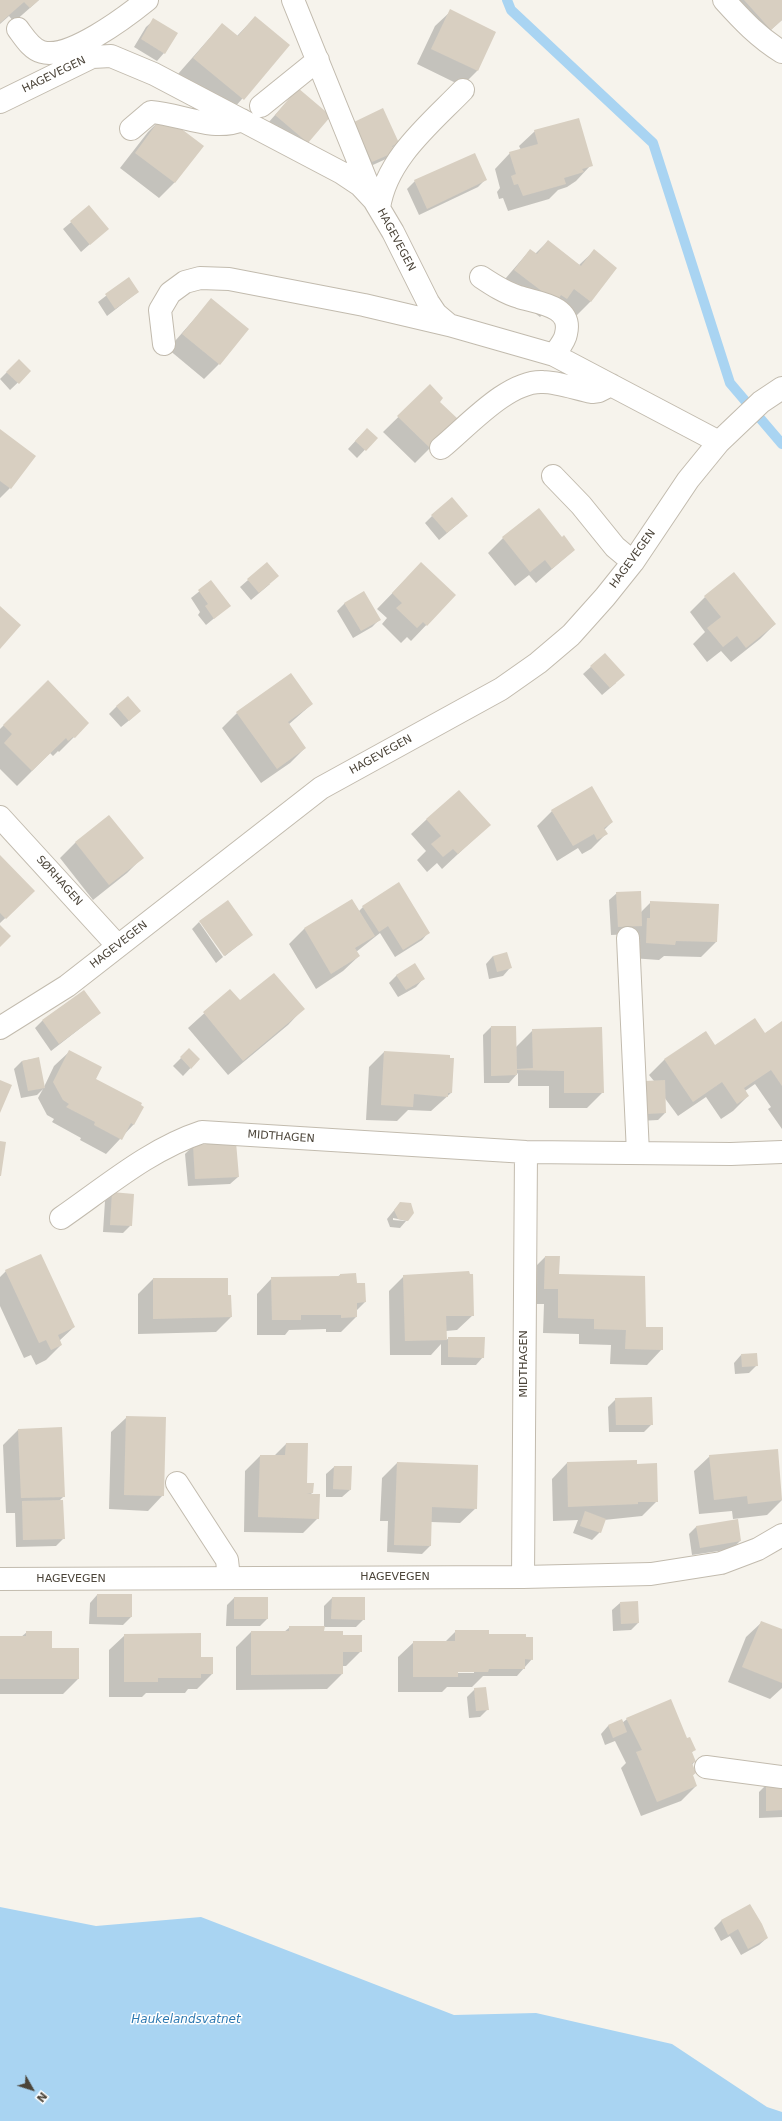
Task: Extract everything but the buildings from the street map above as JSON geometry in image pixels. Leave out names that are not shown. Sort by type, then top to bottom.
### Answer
[{"type":"street","points":[[18,29],[30,45],[41,52],[52,53],[67,49],[102,33],[147,0]]},
{"type":"street","points":[[724,0],[749,28],[782,52]]},
{"type":"street","points":[[302,4],[318,60],[377,204]]},
{"type":"street","name":"HAGEVEGEN","points":[[0,102],[92,57],[111,56],[154,74],[342,173],[360,185],[377,204],[394,232],[428,302],[436,314],[449,325],[554,355],[719,442]]},
{"type":"street","points":[[262,106],[318,60]]},
{"type":"street","points":[[377,204],[390,172],[410,145],[463,90]]},
{"type":"street","points":[[131,129],[151,112],[166,113],[210,124],[231,124],[242,120]]},
{"type":"street","points":[[481,277],[519,297],[557,308],[565,318],[566,333],[554,355]]},
{"type":"street","points":[[164,344],[160,310],[170,293],[185,282],[200,278],[229,279],[364,305],[449,325]]},
{"type":"street","points":[[441,448],[502,397],[521,386],[543,382],[592,392],[599,391],[611,385]]},
{"type":"street","name":"HAGEVEGEN","points":[[0,1028],[67,986],[117,945],[321,788],[501,689],[538,664],[571,634],[633,562],[688,480],[719,442],[761,402],[782,388]]},
{"type":"street","points":[[553,476],[581,505],[615,547],[633,562]]},
{"type":"street","name":"SØRHAGEN","points":[[0,816],[117,945]]},
{"type":"street","points":[[628,938],[638,1153]]},
{"type":"street","name":"MIDTHAGEN","points":[[61,1218],[157,1152],[180,1139],[202,1132],[526,1152],[731,1154],[782,1152]]},
{"type":"street","name":"MIDTHAGEN","points":[[523,1577],[526,1152]]},
{"type":"street","points":[[177,1483],[227,1560],[229,1578]]},
{"type":"street","name":"HAGEVEGEN","points":[[0,1579],[523,1577],[651,1574],[721,1562],[758,1549],[782,1535]]},
{"type":"street","points":[[706,1767],[782,1776]]},
{"type":"water","name":"Haukelandsvatnet","points":[[0,1907],[96,1926],[201,1917],[454,2015],[536,2013],[672,2044],[767,2107],[782,2112],[782,2121],[0,2121]]},
{"type":"waterway","points":[[507,0],[511,10],[653,143],[730,383],[782,444]]}]
